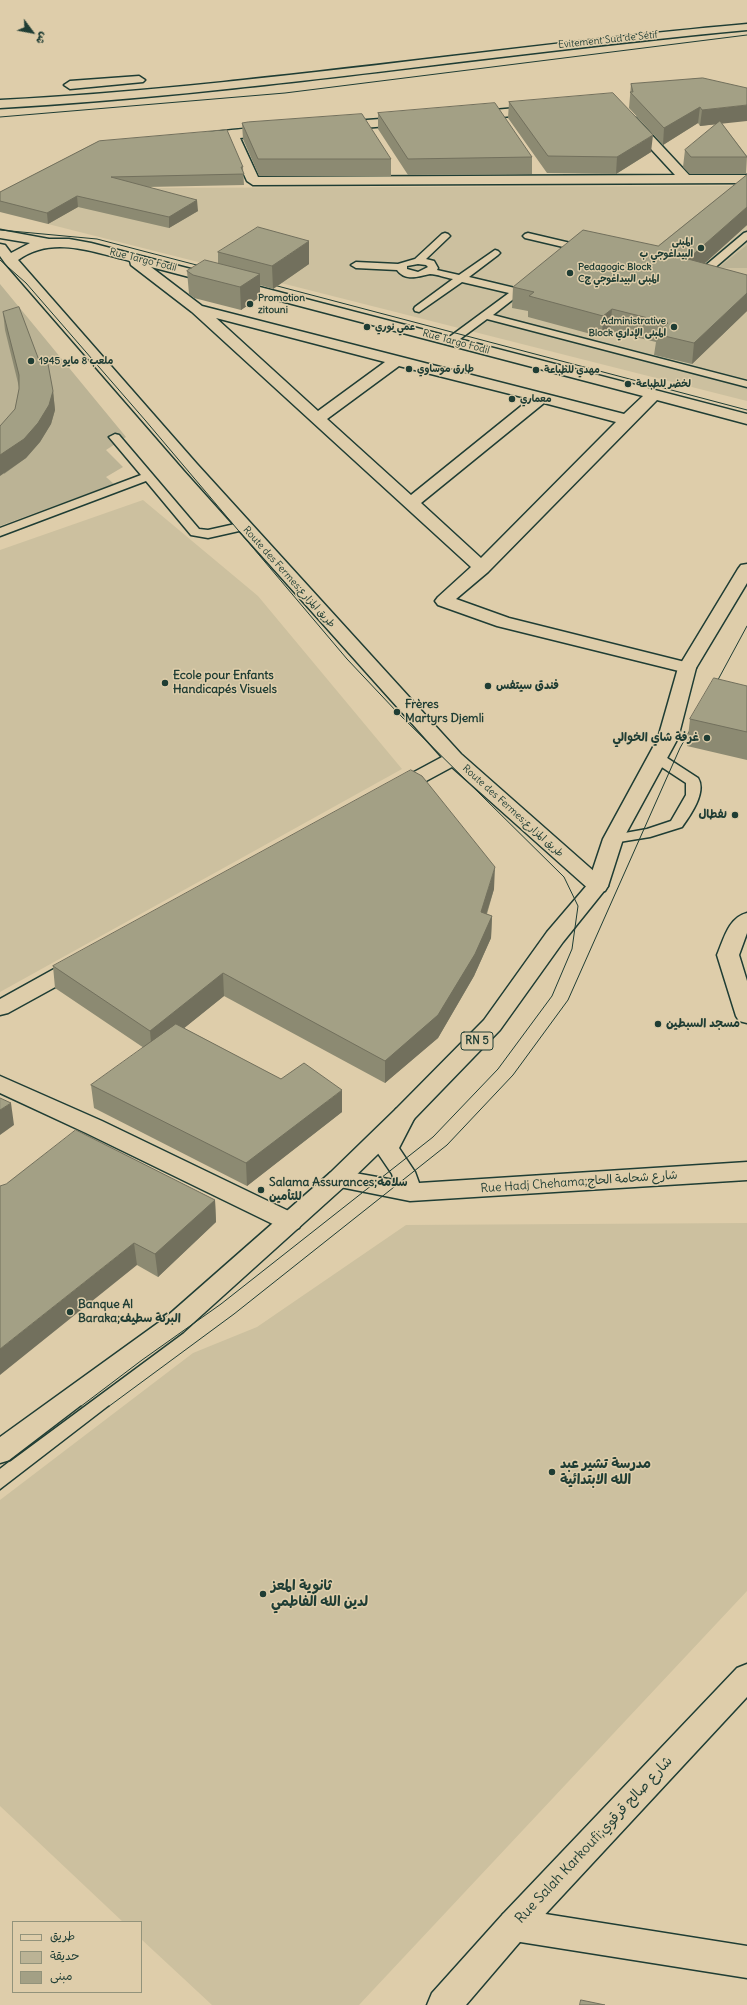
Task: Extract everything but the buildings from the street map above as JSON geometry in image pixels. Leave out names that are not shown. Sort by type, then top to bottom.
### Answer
[{"type":"main road","points":[[309,65],[747,18]]},
{"type":"main road","name":"Evitement Sud de Sétif","points":[[0,104],[120,96],[620,39],[747,27]]},
{"type":"main road","points":[[56,86],[151,79]]},
{"type":"main road","points":[[459,117],[553,109]]},
{"type":"main road","points":[[498,114],[507,127]]},
{"type":"main road","points":[[626,115],[685,179]]},
{"type":"main road","points":[[327,127],[420,120]]},
{"type":"main road","points":[[366,124],[374,137]]},
{"type":"main road","points":[[187,139],[287,130]]},
{"type":"main road","points":[[232,134],[253,181],[747,179]]},
{"type":"main road","points":[[534,166],[542,179]]},
{"type":"main road","points":[[395,168],[403,180]]},
{"type":"main road","name":"Rue Targo Fodil","points":[[0,234],[47,243],[81,245],[127,255],[747,419]]},
{"type":"main road","name":"Rue Targo Fodil","points":[[5,254],[47,243]]},
{"type":"main road","name":"Route des Fermes;طريق المزارع","points":[[5,254],[244,526],[454,758],[598,886]]},
{"type":"main road","points":[[127,255],[197,309],[316,419],[482,568]]},
{"type":"main road","points":[[197,309],[627,420]]},
{"type":"main road","points":[[316,419],[398,360]]},
{"type":"main road","points":[[653,395],[482,568],[444,601],[503,622],[687,668]]},
{"type":"main road","points":[[411,504],[542,397]]},
{"type":"main road","name":"RN 5","points":[[0,1452],[174,1325],[338,1179],[404,1115],[492,1025],[555,937],[598,886],[613,839],[656,757],[668,738],[687,668],[747,569]]},
{"type":"main road","points":[[377,800],[454,758]]},
{"type":"main road","points":[[747,920],[738,929],[728,954],[747,1016]]},
{"type":"main road","points":[[0,1008],[98,954]]},
{"type":"main road","points":[[0,1084],[94,1127],[290,1222]]},
{"type":"main road","points":[[404,1115],[388,1149],[403,1172],[410,1192]]},
{"type":"main road","points":[[76,1141],[94,1127]]},
{"type":"main road","name":"Rue Hadj Chehama;شارع شحامة الحاج","points":[[338,1179],[410,1192],[747,1171]]},
{"type":"main road","name":"Rue Salah Karkoufi;شارع صالح قرقوي","points":[[444,2005],[514,1925],[747,1677]]},
{"type":"main road","points":[[514,1925],[747,1962]]},
{"type":"lane","points":[[711,281],[697,278],[747,235]]},
{"type":"lane","points":[[356,265],[401,267],[404,264],[418,260],[445,236]]},
{"type":"lane","points":[[528,236],[576,247],[565,256]]},
{"type":"lane","points":[[419,309],[495,254]]},
{"type":"lane","points":[[418,260],[430,263],[433,268],[430,271]]},
{"type":"lane","points":[[401,267],[403,271],[408,273],[421,274],[430,271],[517,292]]},
{"type":"lane","points":[[452,340],[535,278]]},
{"type":"lane","points":[[486,316],[747,384]]},
{"type":"lane","points":[[115,438],[195,532],[208,534],[244,526]]},
{"type":"lane","points":[[0,532],[148,476]]},
{"type":"lane","points":[[613,839],[650,834],[677,824],[693,794],[692,781],[656,757]]},
{"type":"shaded area","points":[[747,186],[747,401],[48,224],[112,188]]},
{"type":"shaded area","name":"Ecole pour Enfants Handicapés Visuels","points":[[143,500],[258,596],[402,769],[0,992],[0,550]]},
{"type":"shaded area","name":"ثانوية المعز لدين الله الفاطمي","points":[[747,1223],[747,1591],[359,2005],[212,2005],[142,1940],[142,1921],[122,1921],[0,1806],[0,1500],[193,1353],[257,1327],[406,1225]]},
{"type":"green space","points":[[747,245],[747,268],[718,268]]},
{"type":"green space","name":"ملعب 8 مايو 1945","points":[[0,284],[126,437],[106,450],[123,467],[106,477],[114,484],[0,526]]},
{"type":"tram line","points":[[0,117],[285,93],[747,35]]},
{"type":"tram line","points":[[0,230],[97,239],[208,268]]},
{"type":"tram line","points":[[0,260],[26,283],[145,420],[347,659],[397,712],[564,877],[578,906],[572,949],[552,996],[498,1069],[433,1137],[221,1304],[142,1360],[80,1407]]},
{"type":"tram line","points":[[266,283],[747,410]]},
{"type":"tram line","points":[[713,689],[747,626]]},
{"type":"tram line","points":[[108,1407],[234,1314],[447,1145],[513,1075],[568,1000],[680,748],[694,723]]},
{"type":"tram line","points":[[0,1468],[81,1406]]},
{"type":"tram line","points":[[0,1490],[109,1406]]},
{"type":"place","name":"المبنى البيداغوجي ب","points":[[701,248]]},
{"type":"place","name":"Pedagogic Block Cالمبنى البيداغوجي ج","points":[[570,273]]},
{"type":"place","name":"Promotion zitouni","points":[[250,304]]},
{"type":"place","name":"عمي نوري","points":[[367,327]]},
{"type":"place","name":"Administrative Block المبنى الإداري","points":[[674,327]]},
{"type":"place","name":"ملعب 8 مايو 1945","points":[[31,361]]},
{"type":"place","name":"طارق موساوي","points":[[409,369]]},
{"type":"place","name":"مهدي للطباعة","points":[[536,370]]},
{"type":"place","name":"لخضر للطباعة","points":[[628,384]]},
{"type":"place","name":"معماري","points":[[512,399]]},
{"type":"place","name":"Ecole pour Enfants Handicapés Visuels","points":[[165,683]]},
{"type":"place","name":"فندق سيتفس","points":[[488,686]]},
{"type":"place","name":"Frères Martyrs Djemli","points":[[397,712]]},
{"type":"place","name":"غرفة شاي الخوالي","points":[[707,738]]},
{"type":"place","name":"نفطال","points":[[735,815]]},
{"type":"place","name":"مسجد السبطين","points":[[658,1024]]},
{"type":"place","name":"Salama Assurances;سلامة للتأمين","points":[[261,1190]]},
{"type":"place","name":"Banque Al Baraka;البركة سطيف","points":[[70,1312]]},
{"type":"place","name":"مدرسة تشير عبد الله الابتدائية","points":[[552,1472]]},
{"type":"place","name":"ثانوية المعز لدين الله الفاطمي","points":[[263,1594]]}]
